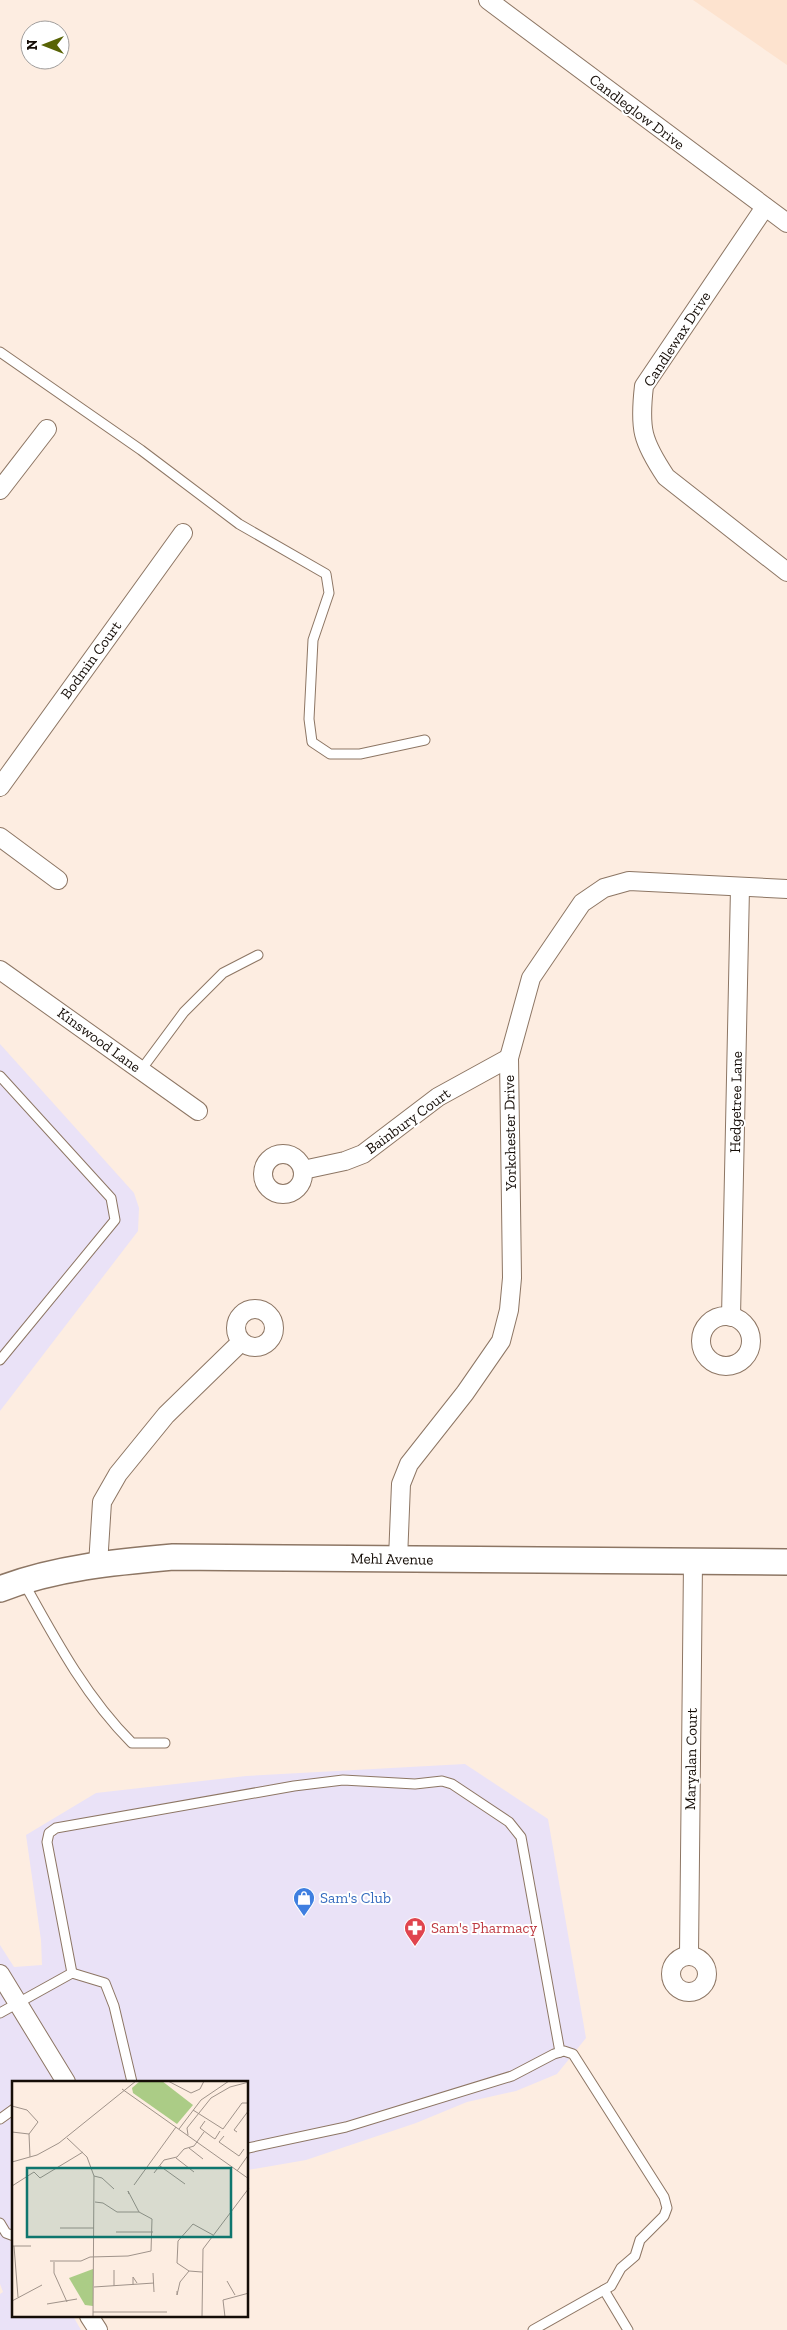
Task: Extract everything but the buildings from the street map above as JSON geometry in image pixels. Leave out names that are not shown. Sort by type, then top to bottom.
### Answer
[{"type":"street","name":"Candleglow Drive","points":[[488,0],[787,224]]},
{"type":"street","name":"Candlewax Drive","points":[[765,207],[644,386],[641,409],[643,434],[652,456],[666,477],[787,572]]},
{"type":"street","points":[[0,490],[47,429]]},
{"type":"street","name":"Bodmin Court","points":[[0,787],[183,533]]},
{"type":"street","points":[[0,837],[58,880]]},
{"type":"street","name":"Yorkchester Drive","points":[[398,1559],[401,1484],[409,1464],[465,1394],[501,1341],[509,1310],[512,1278],[509,1058],[530,978],[582,903],[604,888],[629,881],[787,889]]},
{"type":"street","name":"Hedgetree Lane","points":[[731,1317],[740,888]]},
{"type":"street","name":"Kinswood Lane","points":[[0,970],[198,1111]]},
{"type":"street","name":"Bainbury Court","points":[[303,1170],[346,1161],[363,1154],[438,1097],[509,1058]]},
{"type":"street","points":[[98,1566],[102,1502],[118,1474],[166,1415],[241,1342]]},
{"type":"street","name":"Mehl Avenue","points":[[0,1589],[23,1580],[98,1566],[173,1557],[787,1562]]},
{"type":"street","name":"Maryalan Court","points":[[689,1955],[693,1562]]},
{"type":"street","points":[[0,1974],[60,2080]]},
{"type":"street","points":[[90,2318],[98,2330]]},
{"type":"lane","points":[[0,352],[141,450],[239,524],[326,574],[329,593],[313,640],[309,719],[312,742],[330,754],[360,754],[425,740]]},
{"type":"lane","points":[[141,1070],[184,1012],[223,973],[258,955]]},
{"type":"lane","points":[[0,1076],[111,1198],[116,1220],[0,1360]]},
{"type":"lane","points":[[23,1580],[59,1648],[115,1726],[132,1743],[165,1743]]},
{"type":"lane","points":[[72,1974],[47,1842],[49,1833],[56,1828],[284,1787],[333,1781],[415,1784],[442,1782],[452,1784],[509,1822],[521,1837],[560,2052]]},
{"type":"lane","points":[[0,2013],[72,1974],[105,1983],[114,2006],[132,2081]]},
{"type":"lane","points":[[249,2148],[366,2121],[512,2076],[560,2052],[573,2054],[664,2197],[667,2208],[664,2216],[640,2240],[635,2256],[620,2268],[611,2286],[533,2330]]},
{"type":"lane","points":[[0,2119],[12,2110]]},
{"type":"lane","points":[[0,2223],[6,2233],[12,2235]]},
{"type":"lane","points":[[604,2290],[628,2330]]},
{"type":"shaded area","points":[[693,0],[787,0],[787,65]]},
{"type":"shaded area","points":[[0,1044],[134,1193],[139,1208],[138,1231],[0,1411]]},
{"type":"shaded area","points":[[465,1764],[548,1819],[586,2038],[557,2074],[516,2091],[467,2102],[416,2123],[306,2160],[249,2170],[249,2081],[12,2081],[12,2318],[74,2318],[81,2330],[0,2330],[0,2294],[3,2292],[0,2284],[0,1945],[14,1967],[42,1965],[41,1940],[26,1835],[96,1793],[246,1776]]},
{"type":"place","name":"Sam's Club","points":[[304,1917]]},
{"type":"place","name":"Sam's Pharmacy","points":[[415,1947]]}]
